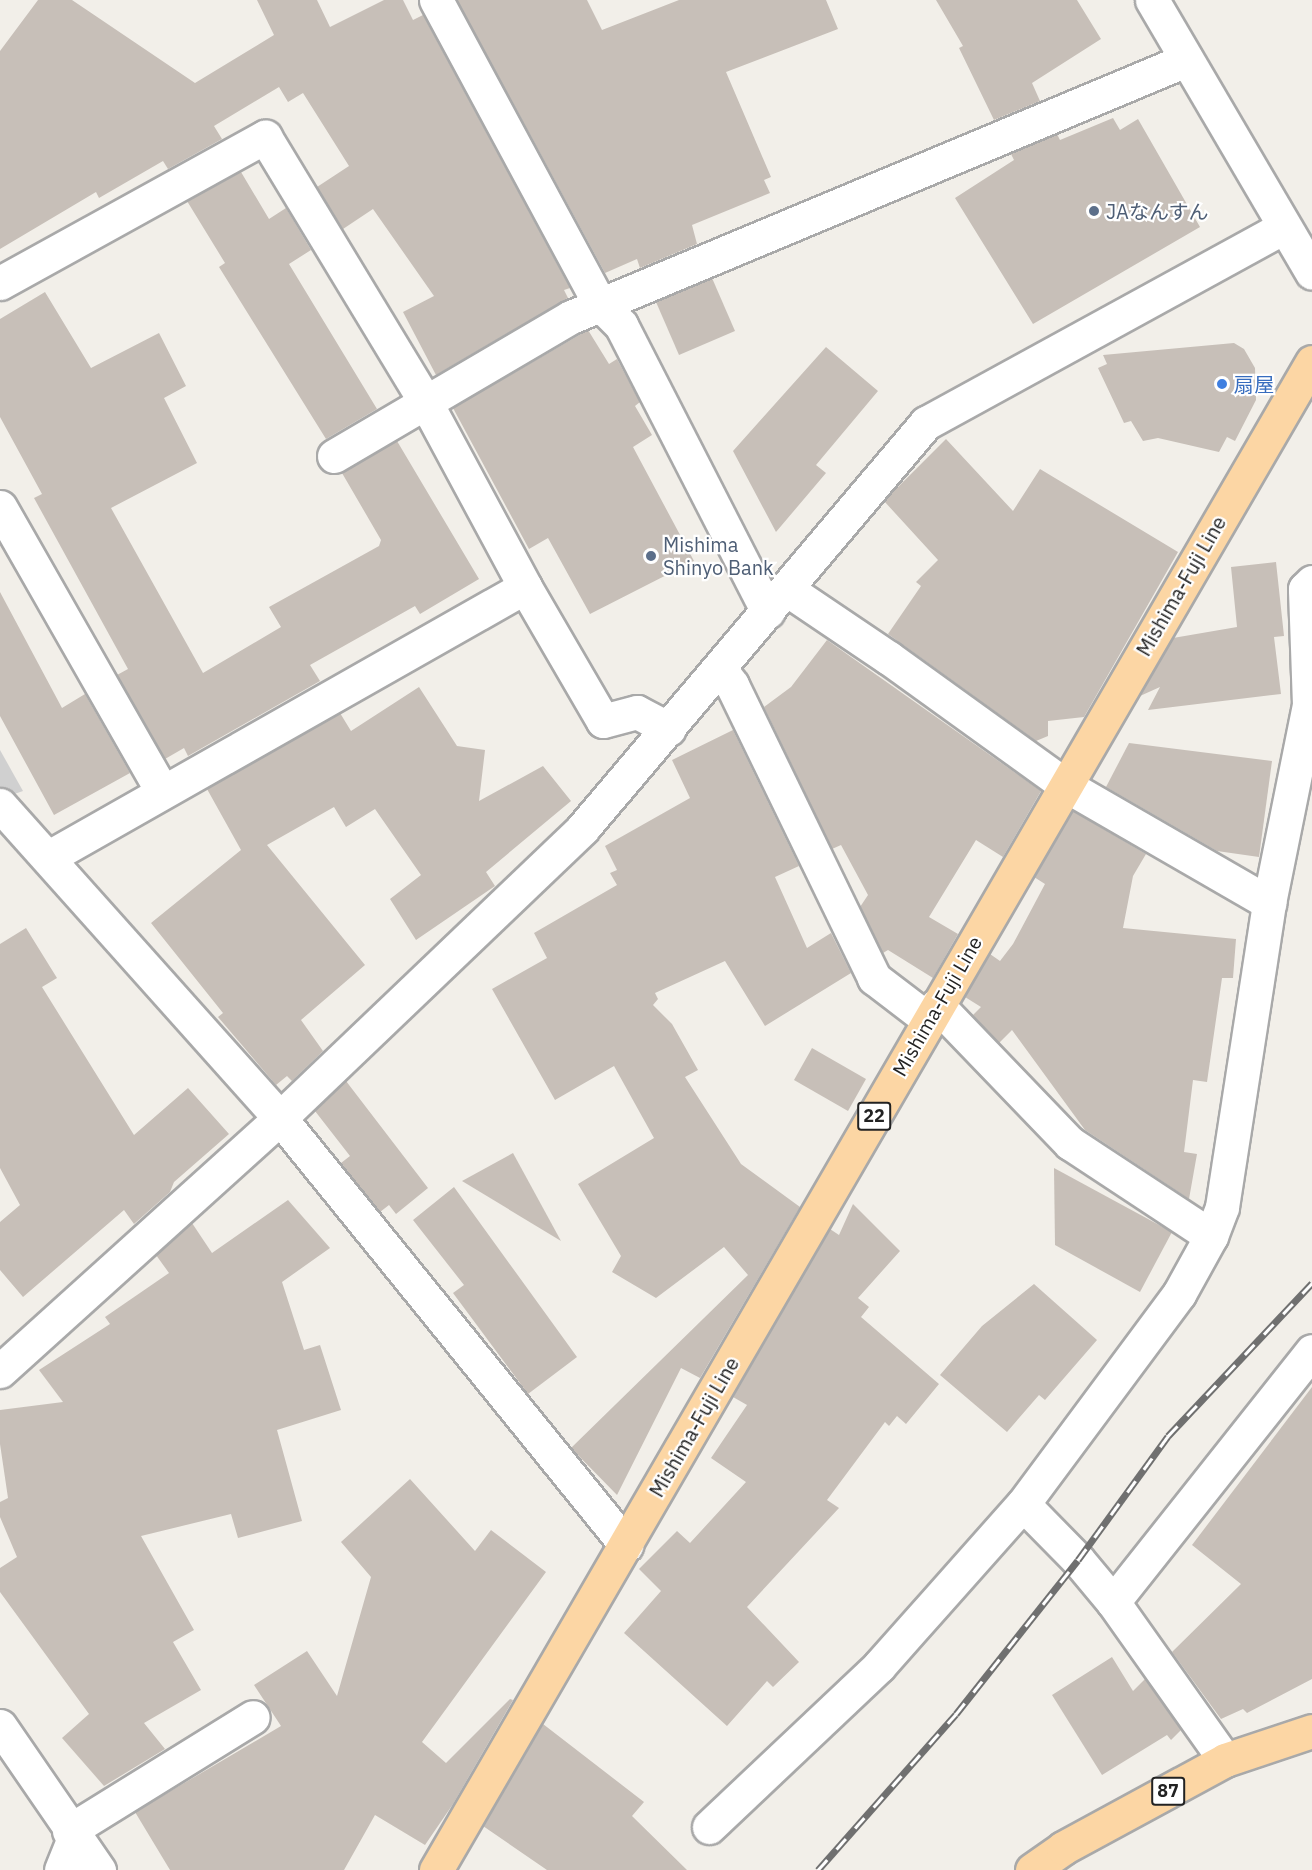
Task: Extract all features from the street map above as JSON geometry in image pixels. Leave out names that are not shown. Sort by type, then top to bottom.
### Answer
[{"type":"main road","name":"Mishima-Fuji Line","points":[[436,1870],[1312,362]]},
{"type":"main road","name":"87","points":[[1032,1870],[1063,1848],[1225,1760],[1312,1731]]},
{"type":"street","points":[[436,0],[600,304],[621,325],[778,601],[890,658],[1065,785],[1269,903]]},
{"type":"street","points":[[1152,0],[1312,273]]},
{"type":"street","points":[[334,456],[571,317],[1186,60]]},
{"type":"street","points":[[0,283],[265,137],[425,402],[525,587],[603,721],[637,712],[669,729]]},
{"type":"street","points":[[0,1371],[280,1118],[583,828],[778,601],[926,423],[1284,227]]},
{"type":"street","points":[[0,507],[162,791]]},
{"type":"street","points":[[709,1827],[879,1666],[1023,1504],[1179,1294],[1211,1236],[1222,1207],[1269,903],[1309,705],[1305,589],[1312,582]]},
{"type":"street","points":[[49,857],[525,587]]},
{"type":"street","points":[[720,669],[732,685],[874,978],[933,1013],[1070,1143],[1211,1236]]},
{"type":"street","points":[[0,805],[49,857],[280,1118],[626,1545]]},
{"type":"street","points":[[1113,1602],[1312,1351]]},
{"type":"street","points":[[1023,1504],[1078,1560],[1113,1602],[1225,1760]]},
{"type":"street","points":[[61,1870],[72,1835],[253,1717]]},
{"type":"street","points":[[0,1726],[72,1835],[99,1870]]},
{"type":"shaded area","points":[[0,750],[23,791],[0,799]]},
{"type":"building","points":[[38,0],[72,0],[195,83],[274,35],[257,0],[317,0],[330,27],[384,0],[403,0],[413,20],[423,15],[570,288],[564,290],[568,298],[436,375],[403,312],[434,296],[373,209],[343,229],[317,187],[349,166],[303,93],[288,102],[279,87],[214,126],[222,139],[168,169],[163,161],[99,198],[96,192],[0,249],[0,51]]},
{"type":"building","points":[[457,0],[587,0],[602,30],[679,0],[826,0],[838,29],[726,72],[771,177],[764,180],[770,193],[692,225],[697,244],[640,268],[637,259],[605,273]]},
{"type":"building","points":[[936,0],[1077,0],[1101,39],[1032,83],[1040,101],[994,120],[959,48],[963,46]]},
{"type":"building","points":[[1113,118],[1120,130],[1138,119],[1200,227],[1033,324],[955,198],[1014,160],[1011,154],[1057,134],[1060,140]]},
{"type":"building","points":[[241,172],[269,219],[286,208],[311,250],[289,264],[377,409],[326,439],[219,267],[225,263],[187,201]]},
{"type":"building","points":[[712,278],[735,331],[679,355],[656,302]]},
{"type":"building","points":[[45,292],[91,368],[159,333],[186,386],[164,398],[197,463],[111,508],[203,673],[281,627],[269,607],[379,546],[381,540],[342,473],[397,441],[479,579],[420,614],[415,606],[310,665],[320,681],[188,756],[184,748],[165,759],[117,675],[128,669],[34,498],[42,494],[0,417],[0,319]]},
{"type":"building","points":[[588,330],[609,364],[617,359],[640,402],[635,406],[652,435],[633,447],[694,561],[590,614],[548,538],[529,549],[453,408]]},
{"type":"building","points":[[1234,343],[1244,349],[1255,368],[1256,400],[1235,441],[1227,437],[1219,452],[1158,438],[1143,441],[1131,421],[1124,423],[1098,368],[1107,364],[1103,355]]},
{"type":"building","points":[[826,347],[878,391],[816,465],[826,473],[776,532],[733,451]]},
{"type":"building","points":[[946,439],[1013,511],[1040,469],[1178,552],[1084,717],[1048,721],[1048,736],[1036,741],[888,634],[921,586],[916,582],[938,560],[884,501]]},
{"type":"building","points":[[1276,562],[1284,636],[1274,637],[1281,694],[1148,710],[1160,687],[1140,696],[1173,638],[1237,627],[1231,567]]},
{"type":"building","points":[[0,592],[62,708],[85,694],[130,773],[54,815],[0,716]]},
{"type":"building","points":[[827,640],[1041,791],[1003,857],[976,840],[929,917],[958,934],[933,978],[888,950],[883,953],[860,907],[868,895],[841,845],[832,849],[764,707],[791,687]]},
{"type":"building","points":[[419,687],[457,746],[485,750],[479,801],[543,766],[571,801],[486,872],[495,886],[416,940],[390,899],[421,875],[375,809],[346,827],[334,807],[267,845],[365,965],[301,1020],[323,1051],[292,1081],[287,1076],[276,1085],[218,1017],[223,1013],[151,923],[241,850],[207,789],[340,713],[351,731]]},
{"type":"building","points":[[733,730],[799,866],[775,877],[807,948],[831,933],[851,973],[765,1026],[725,961],[655,993],[658,999],[653,1005],[672,1024],[698,1070],[685,1077],[741,1164],[800,1207],[700,1378],[681,1368],[617,1495],[571,1448],[748,1275],[724,1247],[656,1298],[612,1272],[621,1256],[578,1184],[654,1138],[614,1066],[555,1100],[492,989],[547,958],[534,933],[617,885],[610,873],[617,870],[605,846],[690,798],[672,760]]},
{"type":"building","points":[[1129,743],[1272,761],[1259,857],[1217,851],[1106,787]]},
{"type":"building","points":[[1073,811],[1146,854],[1133,876],[1123,928],[1236,939],[1233,978],[1222,978],[1207,1082],[1193,1080],[1184,1152],[1197,1154],[1189,1199],[1085,1130],[1012,1030],[999,1043],[973,1015],[981,1007],[965,997],[990,954],[1000,961],[1013,944],[1045,884],[1034,877]]},
{"type":"building","points":[[26,928],[57,978],[42,987],[134,1135],[188,1088],[229,1134],[174,1182],[170,1192],[134,1224],[124,1210],[23,1297],[0,1270],[0,1222],[20,1205],[0,1168],[0,944]]},
{"type":"building","points":[[812,1048],[866,1079],[848,1111],[794,1080]]},
{"type":"building","points":[[346,1081],[428,1188],[396,1214],[389,1205],[380,1212],[341,1163],[350,1156],[315,1111]]},
{"type":"building","points":[[513,1153],[561,1241],[462,1181]]},
{"type":"building","points":[[1054,1168],[1172,1232],[1140,1292],[1055,1245]]},
{"type":"building","points":[[454,1187],[577,1357],[528,1394],[453,1293],[464,1285],[413,1220]]},
{"type":"building","points":[[288,1200],[330,1248],[282,1282],[304,1350],[320,1345],[341,1410],[277,1430],[302,1521],[238,1538],[231,1514],[141,1536],[194,1630],[173,1642],[201,1690],[144,1723],[165,1749],[104,1786],[62,1738],[89,1714],[0,1592],[0,1568],[17,1557],[0,1517],[0,1502],[8,1498],[0,1444],[0,1410],[63,1402],[39,1370],[110,1324],[105,1317],[169,1273],[156,1255],[192,1223],[212,1253]]},
{"type":"building","points":[[853,1204],[900,1251],[858,1298],[869,1307],[861,1317],[939,1384],[906,1424],[897,1416],[889,1426],[885,1422],[827,1500],[839,1508],[747,1607],[799,1662],[773,1687],[767,1681],[727,1726],[624,1633],[661,1591],[639,1569],[677,1531],[690,1543],[746,1482],[711,1458],[747,1405],[733,1397],[830,1229],[839,1235]]},
{"type":"building","points":[[1034,1284],[1097,1340],[1045,1400],[1039,1395],[1007,1432],[940,1375],[982,1326]]},
{"type":"building","points":[[1312,1387],[1312,1679],[1247,1713],[1243,1709],[1221,1719],[1172,1652],[1241,1584],[1192,1545]]},
{"type":"building","points":[[410,1479],[475,1551],[491,1530],[546,1572],[422,1742],[446,1763],[510,1699],[513,1700],[453,1804],[425,1845],[375,1815],[344,1870],[170,1870],[135,1812],[281,1726],[254,1685],[307,1651],[337,1696],[371,1577],[341,1542]]},
{"type":"building","points":[[1112,1657],[1133,1691],[1145,1679],[1181,1730],[1171,1740],[1167,1735],[1102,1775],[1052,1695]]},
{"type":"building","points":[[543,1724],[644,1802],[632,1816],[687,1870],[547,1870],[483,1826]]},
{"type":"railway","points":[[818,1870],[956,1714],[1078,1560],[1168,1436],[1312,1283]]},
{"type":"place","name":"JAなんすん","points":[[1094,211]]},
{"type":"place","name":"扇屋","points":[[1222,384]]},
{"type":"place","name":"Mishima Shinyo Bank","points":[[651,556]]}]
